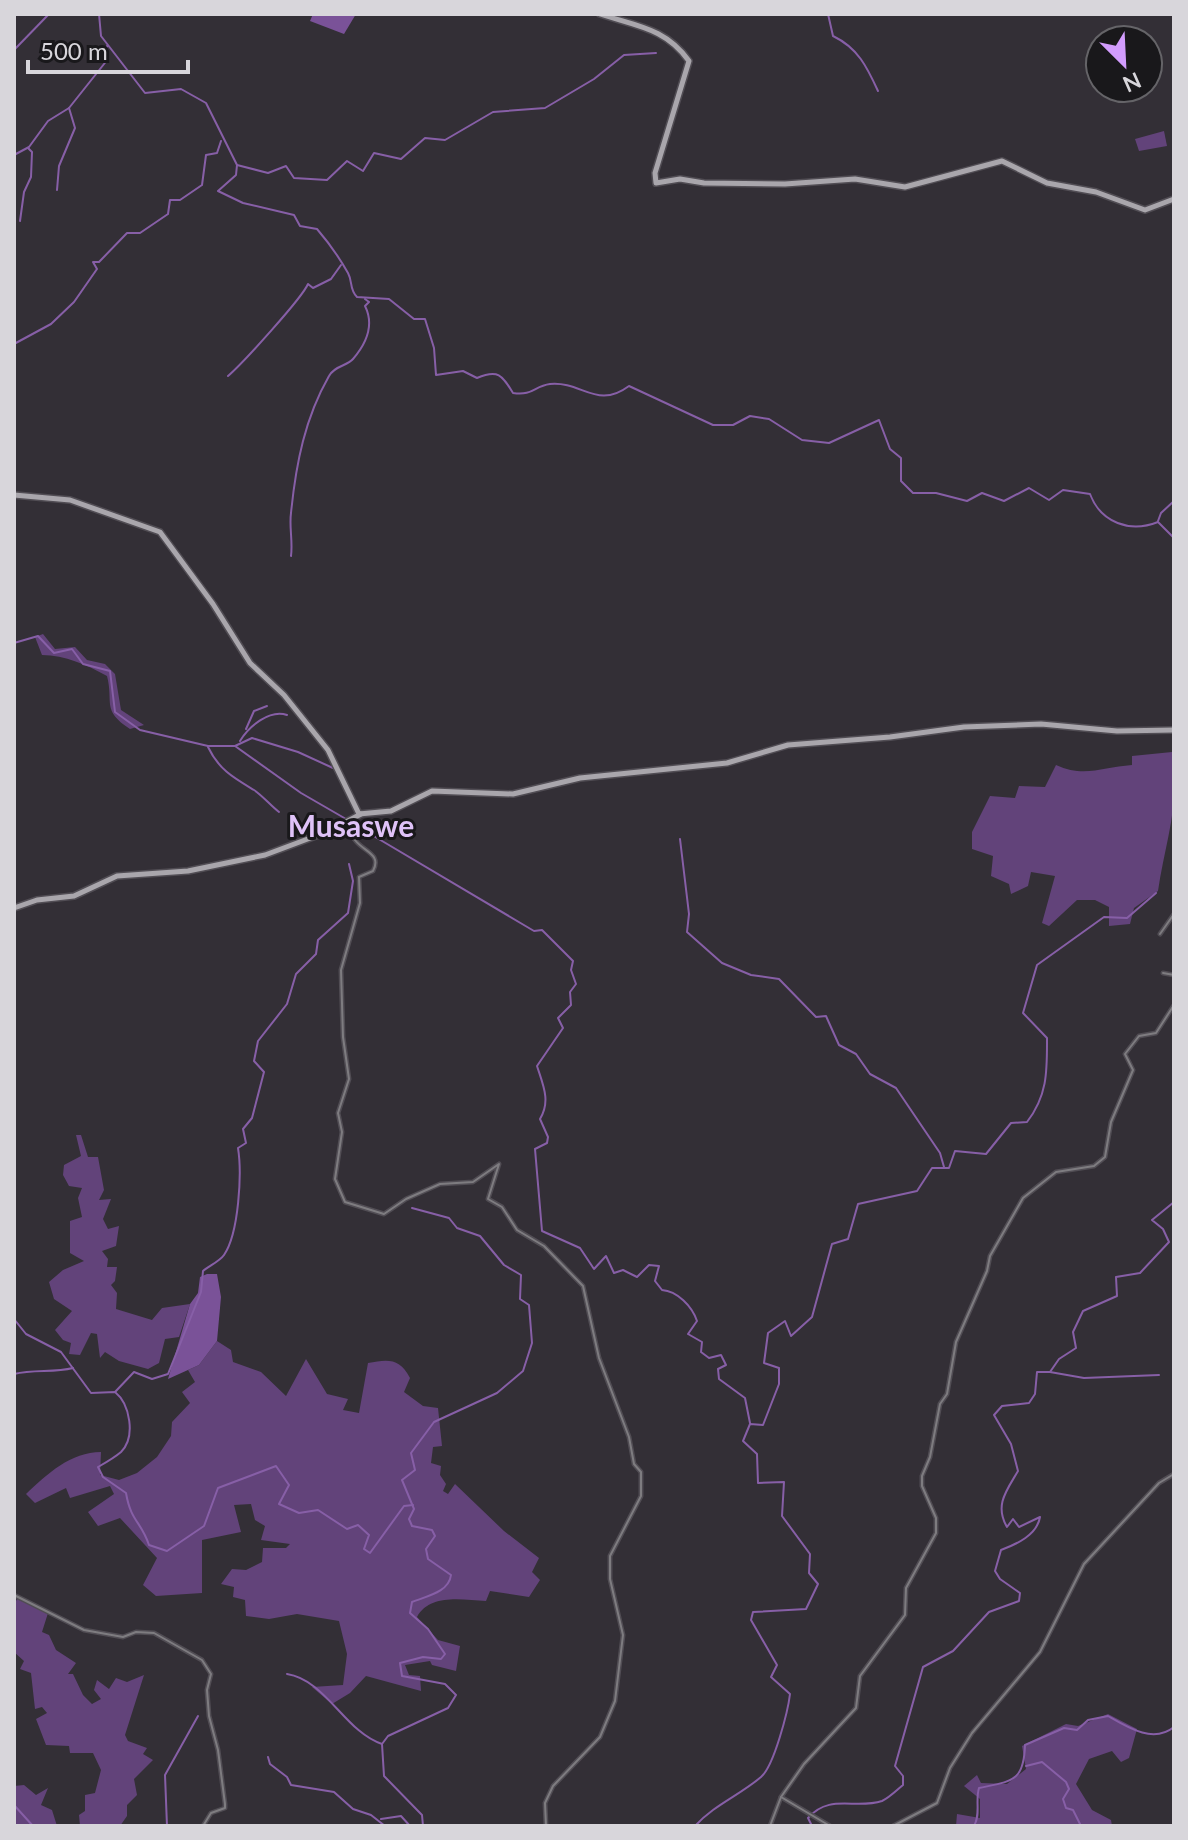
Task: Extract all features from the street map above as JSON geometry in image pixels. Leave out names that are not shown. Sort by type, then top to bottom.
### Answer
[{"type":"main road","points":[[600,14],[634,22],[666,36],[689,61],[655,173],[656,183],[680,179],[704,183],[785,184],[855,179],[901,188],[1002,161],[1047,183],[1096,192],[1145,210],[1174,199]]},
{"type":"main road","points":[[14,495],[70,500],[160,532],[213,604],[251,663],[284,695],[325,746],[355,809],[362,814]]},
{"type":"main road","points":[[14,908],[40,899],[74,896],[104,880],[128,872],[188,871],[252,858],[329,831],[362,814],[391,811],[432,791],[513,794],[580,778],[727,763],[785,745],[987,725],[1174,730]]},
{"type":"street","points":[[347,821],[354,840],[375,857],[377,863],[373,871],[359,877],[360,903],[341,970],[343,1037],[349,1079],[338,1113],[342,1134],[338,1148],[337,1185],[349,1204],[384,1214],[406,1199],[440,1184],[473,1182],[499,1164],[488,1199],[502,1207],[517,1230],[544,1246],[583,1286],[599,1358],[628,1432],[632,1458],[641,1472],[641,1496],[610,1556],[610,1579],[623,1635],[615,1703],[600,1737],[553,1786],[545,1803],[546,1826]]},
{"type":"street","points":[[1160,934],[1174,914]]},
{"type":"street","points":[[1163,973],[1174,975]]},
{"type":"street","points":[[770,1826],[781,1797],[807,1761],[856,1708],[860,1676],[905,1615],[906,1588],[936,1533],[936,1518],[922,1486],[922,1476],[930,1457],[940,1404],[947,1394],[956,1342],[987,1271],[990,1256],[1023,1198],[1050,1176],[1094,1166],[1105,1157],[1111,1122],[1133,1070],[1125,1054],[1139,1036],[1156,1033],[1174,1005]]},
{"type":"street","points":[[893,1826],[937,1803],[950,1768],[972,1733],[1040,1652],[1084,1564],[1159,1483],[1174,1474]]},
{"type":"street","points":[[14,1595],[84,1630],[126,1637],[136,1632],[154,1633],[197,1657],[208,1667],[211,1674],[207,1690],[209,1716],[218,1750],[225,1808],[208,1816],[203,1826]]},
{"type":"street","points":[[781,1797],[830,1826]]},
{"type":"shaded area","points":[[313,14],[356,14],[344,34],[310,21]]},
{"type":"shaded area","points":[[1164,131],[1167,146],[1139,151],[1135,139]]},
{"type":"shaded area","points":[[43,634],[55,649],[75,647],[87,660],[105,664],[115,674],[121,710],[144,725],[130,729],[115,716],[110,706],[107,676],[76,661],[42,655],[35,637]]},
{"type":"shaded area","points":[[1172,752],[1175,788],[1158,891],[1134,908],[1130,924],[1109,926],[1109,907],[1095,900],[1077,900],[1049,926],[1042,923],[1055,876],[1031,872],[1028,886],[1011,894],[1009,884],[991,876],[993,856],[972,849],[972,832],[990,796],[1015,798],[1019,786],[1045,787],[1056,765],[1076,771],[1094,771],[1132,765],[1132,756]]},
{"type":"shaded area","points":[[76,1135],[81,1135],[88,1157],[98,1157],[104,1190],[99,1200],[111,1199],[103,1219],[108,1229],[119,1226],[116,1246],[102,1251],[108,1259],[107,1267],[117,1267],[115,1281],[111,1285],[117,1293],[116,1309],[152,1320],[162,1308],[190,1304],[179,1337],[165,1339],[159,1363],[148,1369],[119,1361],[105,1352],[100,1358],[97,1334],[91,1333],[80,1355],[69,1354],[71,1343],[63,1340],[55,1330],[72,1311],[54,1299],[49,1282],[63,1270],[84,1261],[70,1253],[70,1221],[82,1217],[78,1198],[82,1188],[69,1186],[63,1175],[64,1165],[81,1156]]},
{"type":"shaded area","points":[[217,1274],[221,1297],[217,1341],[199,1365],[168,1379],[190,1304],[198,1293],[200,1277]]},
{"type":"shaded area","points":[[217,1341],[231,1350],[233,1362],[261,1372],[286,1396],[306,1359],[327,1394],[348,1399],[343,1410],[359,1413],[368,1363],[387,1361],[398,1363],[410,1378],[404,1392],[423,1406],[438,1408],[442,1446],[433,1447],[431,1463],[441,1466],[440,1475],[446,1484],[443,1491],[448,1494],[455,1484],[504,1531],[539,1558],[532,1572],[540,1580],[529,1597],[490,1591],[486,1601],[438,1601],[423,1609],[417,1617],[438,1640],[460,1646],[456,1671],[432,1665],[430,1661],[405,1665],[409,1675],[420,1676],[421,1691],[366,1676],[350,1693],[332,1704],[312,1687],[343,1685],[347,1654],[339,1621],[297,1614],[269,1619],[246,1616],[245,1600],[233,1597],[234,1587],[221,1584],[232,1569],[246,1570],[262,1562],[263,1548],[286,1548],[290,1544],[261,1540],[265,1526],[255,1520],[251,1504],[234,1505],[241,1532],[202,1540],[202,1593],[156,1596],[143,1585],[157,1558],[120,1518],[98,1526],[88,1512],[114,1494],[110,1486],[70,1498],[66,1488],[35,1503],[26,1494],[51,1472],[70,1460],[90,1453],[101,1452],[100,1475],[119,1480],[137,1473],[157,1457],[171,1436],[172,1422],[190,1403],[182,1392],[195,1382],[188,1370],[199,1365]]},
{"type":"shaded area","points":[[17,1599],[48,1613],[42,1632],[49,1635],[56,1650],[76,1663],[68,1674],[73,1674],[83,1695],[92,1704],[101,1699],[94,1690],[97,1680],[109,1689],[116,1678],[127,1682],[144,1675],[125,1735],[128,1741],[147,1748],[143,1754],[153,1760],[134,1779],[137,1795],[127,1805],[127,1816],[120,1826],[80,1826],[79,1815],[85,1811],[85,1795],[95,1793],[101,1770],[93,1753],[70,1753],[69,1746],[46,1745],[36,1719],[47,1713],[42,1707],[35,1709],[31,1673],[20,1669],[24,1661],[14,1652],[14,1605]]},
{"type":"shaded area","points":[[1108,1714],[1137,1729],[1129,1758],[1121,1762],[1112,1751],[1089,1759],[1076,1784],[1092,1810],[1111,1820],[1112,1826],[956,1826],[957,1814],[980,1818],[980,1799],[964,1786],[977,1775],[981,1783],[1007,1784],[1026,1769],[1022,1746],[1066,1724],[1078,1726]]},
{"type":"shaded area","points":[[24,1785],[36,1795],[48,1788],[41,1805],[52,1810],[57,1826],[14,1826],[14,1786]]},
{"type":"waterway","points":[[14,50],[49,14]]},
{"type":"waterway","points":[[99,14],[101,36],[145,93],[181,89],[206,103],[237,165],[236,175],[218,191],[243,203],[294,215],[300,226],[317,229],[345,267],[357,297],[389,299],[414,319],[425,319],[434,348],[436,375],[463,371],[477,378],[495,374],[513,393],[520,394],[550,384],[571,386],[598,395],[618,393],[629,386],[713,425],[733,425],[750,416],[769,419],[802,440],[829,443],[879,420],[890,449],[901,458],[901,481],[913,493],[936,493],[967,501],[982,493],[1004,501],[1029,488],[1049,500],[1063,490],[1090,494],[1109,519],[1127,526],[1158,522],[1174,538]]},
{"type":"waterway","points":[[828,14],[833,36],[855,52],[878,91]]},
{"type":"waterway","points":[[14,155],[29,147],[48,121],[69,108],[108,59],[107,46]]},
{"type":"waterway","points":[[237,165],[268,173],[286,166],[294,178],[327,180],[347,161],[363,171],[374,153],[401,159],[425,138],[445,140],[493,112],[545,108],[594,79],[624,55],[656,53]]},
{"type":"waterway","points":[[57,190],[59,166],[75,128],[69,108]]},
{"type":"waterway","points":[[14,344],[51,324],[74,302],[97,269],[93,262],[99,262],[127,233],[140,233],[168,214],[170,200],[180,200],[202,185],[206,155],[217,153],[221,141]]},
{"type":"waterway","points":[[20,221],[24,192],[31,177],[32,152],[28,148]]},
{"type":"waterway","points":[[228,376],[308,284],[313,288],[331,279],[341,265]]},
{"type":"waterway","points":[[291,556],[291,513],[303,442],[329,376],[353,359],[365,341],[369,328],[365,306],[369,302],[365,299]]},
{"type":"waterway","points":[[1158,521],[1161,513],[1174,501]]},
{"type":"waterway","points":[[14,643],[38,636],[54,653],[72,649],[83,664],[110,671],[115,712],[140,730],[208,746],[235,746],[301,793],[346,819]]},
{"type":"waterway","points":[[246,729],[254,711],[267,706]]},
{"type":"waterway","points":[[240,741],[260,720],[274,714],[287,715]]},
{"type":"waterway","points":[[235,746],[252,738],[298,752],[333,768]]},
{"type":"waterway","points":[[208,747],[228,773],[257,792],[279,812]]},
{"type":"waterway","points":[[356,818],[372,835],[534,931],[542,930],[573,961],[571,970],[576,984],[570,992],[571,1005],[558,1018],[563,1028],[537,1066],[545,1099],[540,1119],[548,1137],[547,1143],[535,1149],[542,1231],[580,1248],[594,1269],[606,1256],[614,1273],[623,1270],[637,1277],[649,1265],[659,1266],[655,1281],[662,1290],[678,1296],[692,1310],[697,1321],[688,1334],[702,1342],[701,1352],[709,1358],[721,1355],[726,1365],[718,1369],[719,1379],[745,1398],[750,1423]]},
{"type":"waterway","points":[[680,839],[689,914],[687,932],[722,963],[751,975],[779,979],[816,1017],[826,1016],[839,1045],[856,1054],[870,1074],[896,1088],[940,1153],[944,1167]]},
{"type":"waterway","points":[[115,1392],[134,1372],[152,1379],[168,1374],[201,1292],[203,1271],[222,1257],[229,1245],[238,1203],[238,1148],[246,1143],[243,1129],[252,1118],[264,1072],[254,1061],[258,1041],[287,1004],[296,974],[316,954],[318,940],[348,913],[353,881],[349,864]]},
{"type":"waterway","points":[[695,1826],[761,1777],[771,1762],[783,1725],[790,1694],[771,1677],[777,1665],[751,1620],[753,1612],[806,1609],[818,1584],[809,1573],[810,1554],[782,1516],[784,1482],[758,1483],[757,1454],[743,1441],[750,1424],[763,1425],[779,1384],[779,1368],[764,1363],[768,1333],[785,1321],[791,1336],[812,1317],[832,1244],[848,1239],[858,1204],[917,1191],[932,1168],[949,1168],[955,1151],[986,1154],[1011,1123],[1027,1122],[1043,1092],[1046,1072],[1047,1038],[1023,1013],[1037,965],[1104,917],[1127,918],[1156,893]]},
{"type":"waterway","points":[[812,1826],[808,1818],[816,1810],[834,1804],[882,1801],[903,1785],[903,1776],[895,1766],[923,1667],[953,1651],[989,1612],[1019,1601],[1020,1593],[1000,1579],[995,1571],[1001,1550],[1031,1534],[1040,1517],[1019,1527],[1013,1519],[1007,1527],[1003,1519],[1004,1498],[1018,1471],[1011,1444],[994,1415],[1002,1406],[1029,1403],[1035,1394],[1037,1372],[1050,1372],[1059,1359],[1076,1348],[1073,1332],[1083,1311],[1117,1296],[1116,1277],[1140,1273],[1169,1242],[1163,1229],[1152,1220],[1174,1202]]},
{"type":"waterway","points":[[382,1744],[388,1736],[448,1708],[456,1695],[445,1684],[402,1676],[400,1663],[423,1657],[441,1659],[445,1654],[428,1629],[410,1613],[412,1602],[442,1589],[451,1575],[428,1559],[426,1549],[435,1536],[432,1530],[412,1526],[409,1519],[414,1509],[402,1480],[415,1470],[411,1453],[434,1422],[497,1393],[523,1371],[532,1343],[529,1305],[520,1299],[521,1275],[504,1265],[480,1236],[457,1228],[449,1218],[412,1208]]},
{"type":"waterway","points":[[14,1319],[26,1334],[61,1352],[91,1393],[115,1392],[120,1397],[129,1421],[126,1446],[98,1467],[103,1477],[126,1493],[149,1545],[167,1551],[204,1526],[218,1488],[276,1466],[289,1485],[279,1504],[299,1513],[318,1510],[347,1529],[358,1525],[369,1535],[364,1549],[370,1553],[404,1506],[413,1505]]},
{"type":"waterway","points":[[14,1374],[73,1368]]},
{"type":"waterway","points":[[1050,1372],[1084,1378],[1159,1375]]},
{"type":"waterway","points":[[287,1674],[313,1686],[357,1729],[382,1744],[384,1776],[422,1815],[423,1826]]},
{"type":"waterway","points":[[167,1826],[165,1775],[198,1716]]},
{"type":"waterway","points":[[974,1826],[979,1788],[1014,1778],[1022,1766],[1025,1745],[1064,1728],[1077,1730],[1088,1720],[1108,1716],[1149,1734],[1166,1732],[1174,1727]]},
{"type":"waterway","points":[[268,1757],[270,1764],[287,1777],[291,1785],[334,1792],[353,1809],[371,1815],[385,1826]]},
{"type":"waterway","points":[[1026,1766],[1042,1762],[1066,1782],[1069,1789],[1063,1799],[1066,1808],[1073,1810],[1081,1826]]},
{"type":"waterway","points":[[14,1805],[33,1826]]},
{"type":"waterway","points":[[381,1819],[401,1816],[410,1826]]},
{"type":"district","name":"Musaswe","points":[[351,825]]}]
